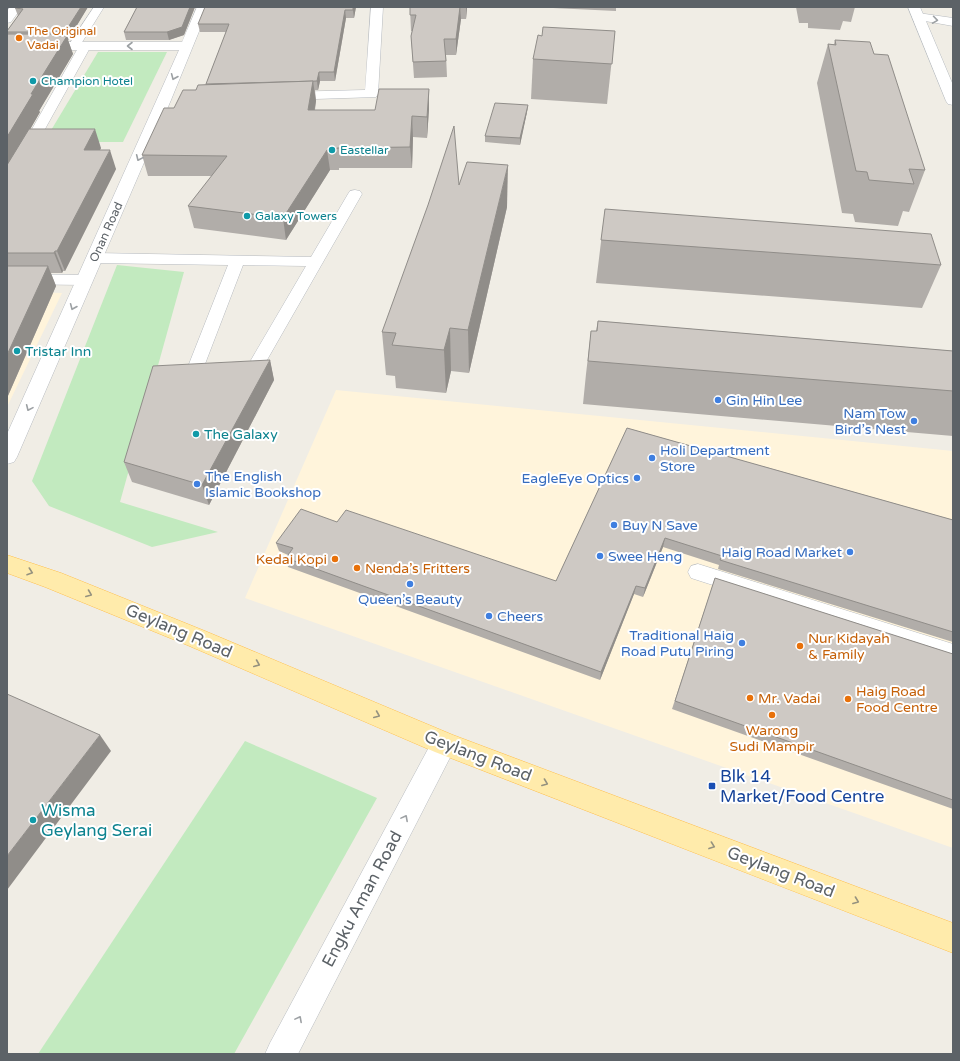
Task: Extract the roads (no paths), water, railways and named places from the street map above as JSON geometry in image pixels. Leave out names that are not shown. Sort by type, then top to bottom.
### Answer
[{"type":"main road","name":"Geylang Road","points":[[7,564],[53,580],[196,638],[444,744],[953,938]]},
{"type":"street","points":[[7,19],[16,7]]},
{"type":"street","name":"Onan Road","points":[[7,457],[164,100],[203,7]]},
{"type":"street","points":[[276,96],[371,94],[377,7]]},
{"type":"street","points":[[916,12],[953,22]]},
{"type":"street","points":[[916,12],[953,100]]},
{"type":"street","points":[[7,46],[187,46]]},
{"type":"street","points":[[164,100],[180,100]]},
{"type":"street","name":"Engku Aman Road","points":[[281,1054],[444,744]]},
{"type":"lane","points":[[7,185],[99,7]]},
{"type":"lane","points":[[259,360],[314,262],[355,194]]},
{"type":"lane","points":[[94,258],[314,262]]},
{"type":"lane","points":[[197,364],[237,261]]},
{"type":"lane","points":[[7,279],[85,280]]},
{"type":"lane","points":[[698,572],[953,654]]},
{"type":"place","name":"The Original Vadai","points":[[19,38]]},
{"type":"place","name":"Champion Hotel","points":[[33,81]]},
{"type":"place","name":"Eastellar","points":[[332,150]]},
{"type":"place","name":"Galaxy Towers","points":[[247,216]]},
{"type":"place","name":"Tristar Inn","points":[[17,351]]},
{"type":"place","name":"Gin Hin Lee","points":[[718,400]]},
{"type":"place","name":"Nam Tow Bird’s Nest","points":[[914,421]]},
{"type":"place","name":"The Galaxy","points":[[196,434]]},
{"type":"place","name":"Holi Department Store","points":[[652,458]]},
{"type":"place","name":"EagleEye Optics","points":[[637,478]]},
{"type":"place","name":"The English Islamic Bookshop","points":[[197,484]]},
{"type":"place","name":"Buy N Save","points":[[614,525]]},
{"type":"place","name":"Haig Road Market","points":[[850,552]]},
{"type":"place","name":"Swee Heng","points":[[600,556]]},
{"type":"place","name":"Kedai Kopi","points":[[335,559]]},
{"type":"place","name":"Nenda’s Fritters","points":[[357,568]]},
{"type":"place","name":"Queen’s Beauty","points":[[410,584]]},
{"type":"place","name":"Cheers","points":[[489,616]]},
{"type":"place","name":"Traditional Haig Road Putu Piring","points":[[742,643]]},
{"type":"place","name":"Nur Kidayah & Family","points":[[800,646]]},
{"type":"place","name":"Mr. Vadai","points":[[750,698]]},
{"type":"place","name":"Haig Road Food Centre","points":[[848,699]]},
{"type":"place","name":"Warong Sudi Mampir","points":[[772,715]]},
{"type":"place","name":"Blk 14 Market/Food Centre","points":[[712,786]]},
{"type":"place","name":"Wisma Geylang Serai","points":[[33,820]]}]
